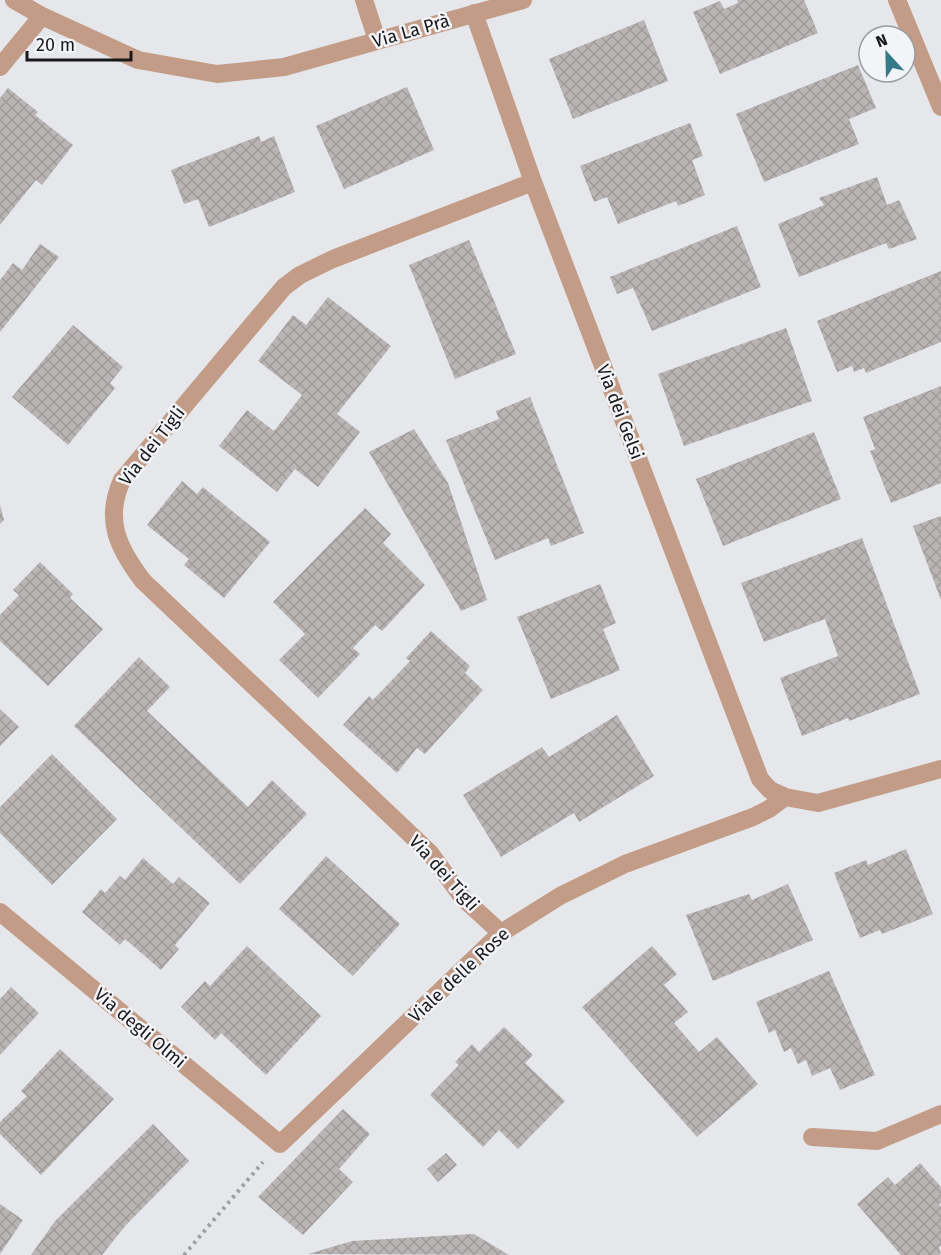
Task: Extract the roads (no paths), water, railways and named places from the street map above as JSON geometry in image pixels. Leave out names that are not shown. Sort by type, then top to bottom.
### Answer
[{"type":"street","name":"Via La Prà","points":[[14,0],[42,16],[138,60],[217,74],[284,67],[523,0]]},
{"type":"street","points":[[364,0],[377,40]]},
{"type":"street","points":[[897,0],[941,107]]},
{"type":"street","name":"Via dei Gelsi","points":[[474,13],[533,182],[760,779],[770,790],[785,797]]},
{"type":"street","points":[[0,67],[42,16]]},
{"type":"street","name":"Via dei Tigli","points":[[501,933],[463,898],[430,853],[143,581],[126,559],[115,533],[114,507],[122,480],[284,287],[300,275],[333,259],[533,182]]},
{"type":"street","points":[[785,797],[818,803],[941,769]]},
{"type":"street","name":"Viale delle Rose","points":[[280,1144],[501,933],[560,896],[625,864],[746,820],[769,809],[785,797]]},
{"type":"street","name":"Via degli Olmi","points":[[0,912],[280,1144]]},
{"type":"street","points":[[812,1137],[877,1141],[941,1114]]}]
